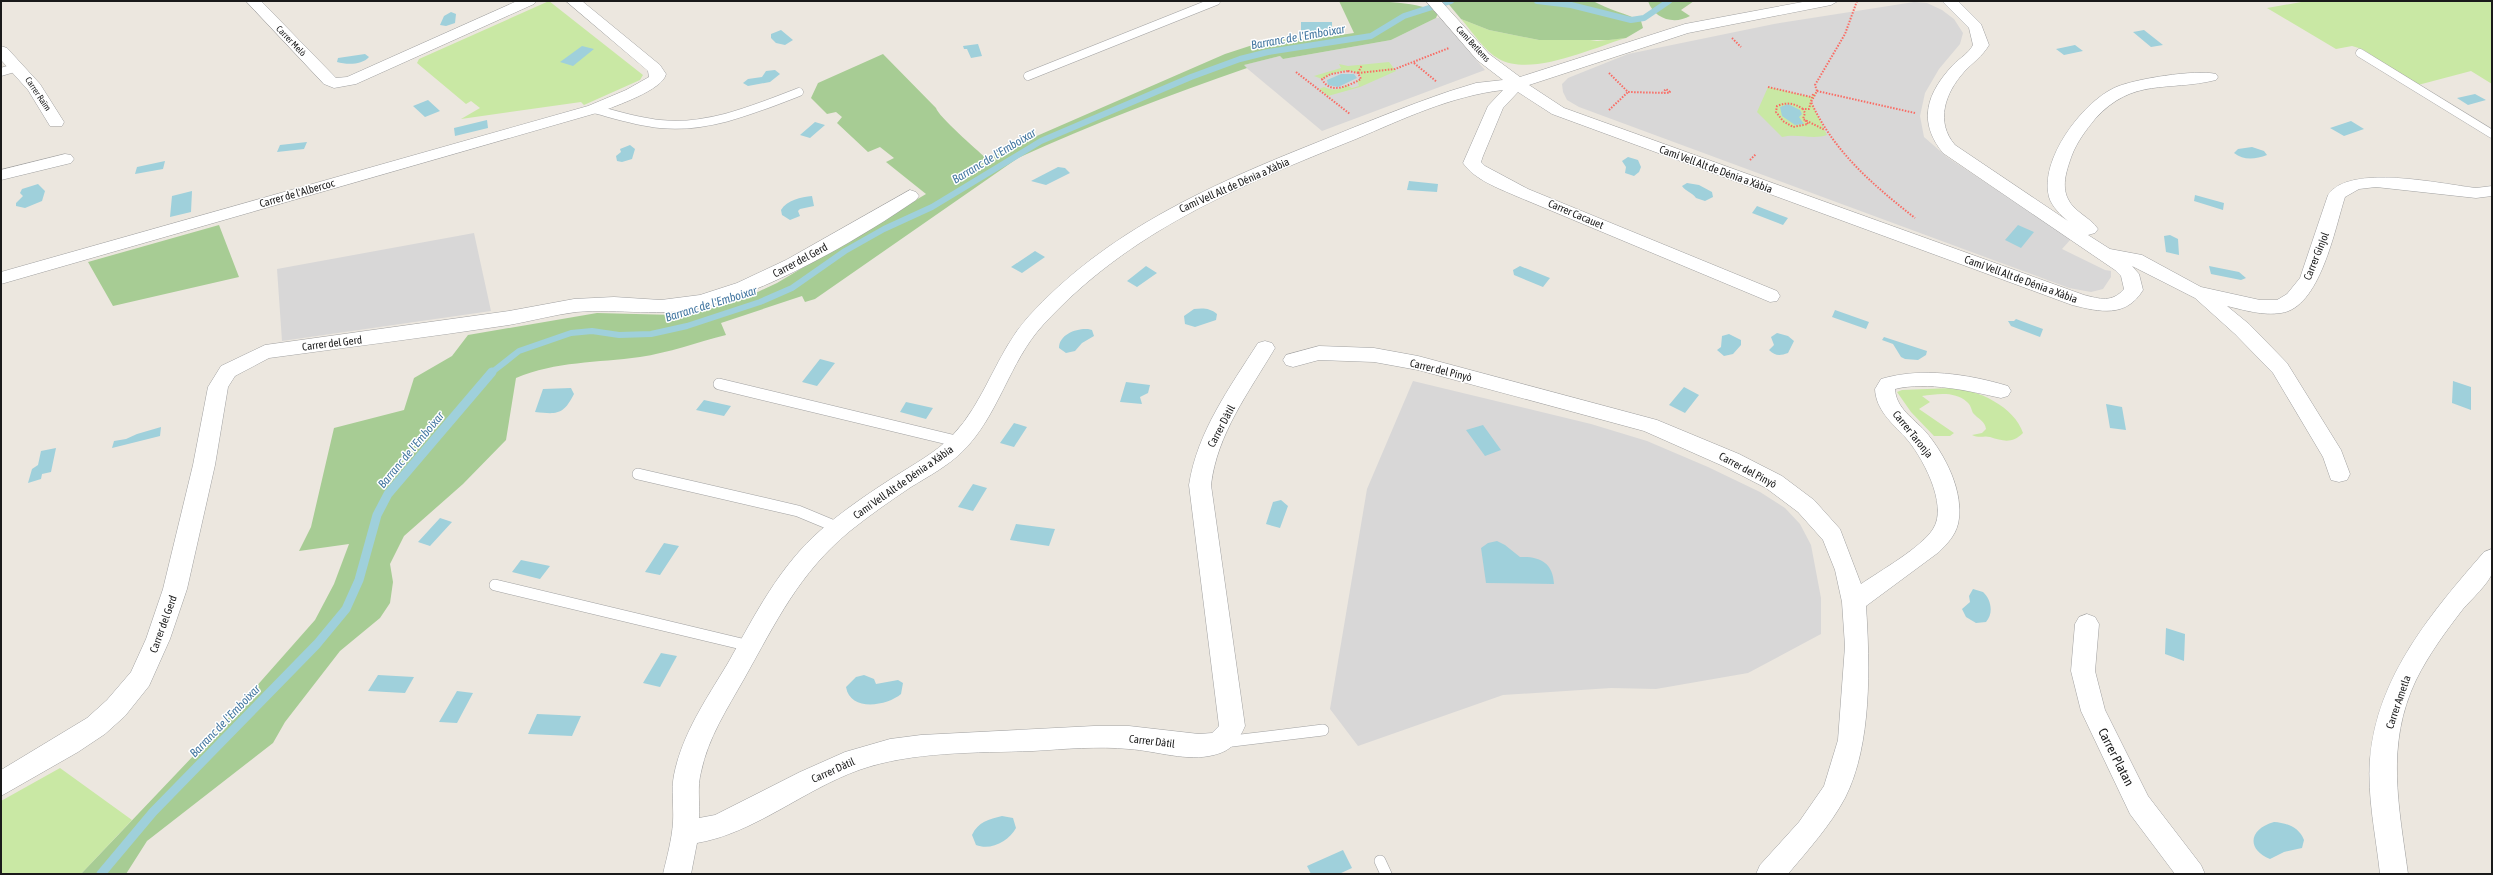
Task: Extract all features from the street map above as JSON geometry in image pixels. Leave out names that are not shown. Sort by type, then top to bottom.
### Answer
[{"type":"street","name":"Carrer Melò","points":[[253,1],[330,81],[334,83],[350,81],[529,1]]},
{"type":"street","name":"Carrer de l'Albercoc","points":[[1,278],[594,109],[649,85],[657,79],[658,74],[654,68],[573,1]]},
{"type":"street","name":"Camí Betlems","points":[[1433,1],[1450,17],[1483,57],[1518,83]]},
{"type":"street","name":"Camí Vell Alt de Dénia a Xàbia","points":[[677,874],[685,833],[686,791],[690,766],[702,734],[776,598],[791,577],[816,548],[839,528],[875,500],[941,458],[960,442],[981,415],[1016,349],[1032,325],[1078,277],[1108,254],[1162,218],[1208,194],[1367,128],[1452,95],[1476,88],[1518,83],[1593,57],[1685,29],[1831,1]]},
{"type":"street","name":"Camí Vell Alt de Dénia a Xàbia","points":[[1518,83],[1538,99],[1558,111],[1592,125],[2079,300],[2112,307],[2122,303],[2134,290],[2133,282],[2122,266],[1949,149],[1938,136],[1935,118],[1940,95],[1947,82],[1977,53],[1981,45],[1976,26],[1949,1]]},
{"type":"street","name":"Carrer Raïm","points":[[1,51],[18,67],[34,86],[56,122]]},
{"type":"street","points":[[2108,256],[2108,246],[2067,210],[2057,196],[2056,182],[2058,169],[2070,141],[2093,110],[2109,97],[2130,88],[2210,77]]},
{"type":"street","name":"Carrer Cacauet","points":[[1518,83],[1496,106],[1474,156],[1472,163],[1475,166],[1487,175],[1536,197],[1770,296]]},
{"type":"street","points":[[1,175],[65,159]]},
{"type":"street","name":"Carrer Ginjol","points":[[2108,256],[2135,259],[2195,292],[2260,307],[2281,307],[2288,304],[2309,279],[2337,195],[2353,184],[2376,182],[2476,194],[2492,191]]},
{"type":"street","name":"Carrer del Gerd","points":[[1,784],[70,744],[96,726],[116,708],[140,679],[158,639],[176,589],[204,465],[218,387],[228,371],[265,352],[509,318],[581,305],[614,303],[661,307],[702,301],[744,287],[794,264],[884,214],[910,196]]},
{"type":"street","points":[[2195,292],[2231,318],[2280,368],[2333,456],[2339,474]]},
{"type":"street","name":"Carrer Dàtil","points":[[685,833],[719,827],[822,774],[854,760],[890,750],[921,746],[1119,737],[1153,739],[1187,745],[1208,745],[1222,742],[1229,734],[1232,726],[1200,485],[1201,472],[1204,458],[1219,428],[1265,348]]},
{"type":"street","name":"Carrer del Pinyò","points":[[1293,360],[1319,353],[1347,353],[1418,363],[1650,425],[1692,442],[1774,482],[1806,506],[1832,535],[1846,570],[1854,602],[1857,646],[1851,740],[1834,791],[1808,831],[1770,874]]},
{"type":"street","name":"Carrer Taronja","points":[[1854,602],[1931,546],[1941,536],[1948,520],[1943,488],[1934,460],[1917,436],[1886,400],[1885,389],[1888,384],[1904,381],[1966,383],[2001,391]]},
{"type":"street","name":"Carrer Ametla","points":[[2394,874],[2383,761],[2389,721],[2415,656],[2432,631],[2492,558]]},
{"type":"street","name":"Carrer Platan","points":[[2087,624],[2083,671],[2093,711],[2139,805],[2191,874]]},
{"type":"lane","points":[[1028,76],[1216,1]]},
{"type":"lane","points":[[2360,54],[2492,134]]},
{"type":"lane","name":"Carrer Raïm","points":[[1,72],[18,67]]},
{"type":"lane","points":[[594,109],[649,122],[684,124],[724,117],[761,107],[798,92]]},
{"type":"lane","points":[[718,384],[960,442]]},
{"type":"lane","points":[[638,474],[798,512],[839,528]]},
{"type":"lane","points":[[495,585],[750,646]]},
{"type":"lane","points":[[1222,742],[1323,730]]},
{"type":"lane","points":[[1380,862],[1386,874]]},
{"type":"path","points":[[1858,1],[1856,11],[1842,39],[1815,85],[1817,91],[1811,102],[1830,140],[1850,163],[1920,223],[1921,226],[1913,240]]},
{"type":"path","points":[[1358,73],[1361,79],[1344,88],[1334,90],[1326,85],[1322,79],[1331,74],[1348,71],[1358,73],[1395,69],[1470,41]]},
{"type":"path","points":[[1593,57],[1628,92],[1663,92]]},
{"type":"path","points":[[1414,63],[1452,95]]},
{"type":"path","points":[[1358,73],[1362,65]]},
{"type":"path","points":[[1296,72],[1367,128]]},
{"type":"path","points":[[1319,89],[1326,85]]},
{"type":"path","points":[[1768,87],[1811,97]]},
{"type":"path","points":[[1803,119],[1808,124],[1794,127],[1778,117],[1775,110],[1777,106],[1788,103],[1803,109],[1809,109],[1811,97],[1817,91]]},
{"type":"path","points":[[1817,91],[1935,118]]},
{"type":"path","points":[[1803,109],[1805,113],[1803,119]]},
{"type":"path","points":[[1803,119],[1826,130]]},
{"type":"shaded area","points":[[1914,2],[1927,3],[1942,10],[1954,19],[1963,33],[1960,44],[1939,69],[1925,93],[1920,116],[1924,137],[1947,157],[2071,239],[2062,249],[2105,270],[2111,271],[2111,277],[2103,289],[2091,292],[2069,288],[1579,107],[1567,100],[1563,92],[1562,84],[1568,78],[1628,54],[1774,24]]},
{"type":"shaded area","points":[[1436,18],[1440,18],[1485,70],[1322,131],[1243,65],[1280,56],[1283,59],[1391,40]]},
{"type":"shaded area","points":[[474,233],[491,311],[282,341],[277,269]]},
{"type":"shaded area","points":[[1413,381],[1591,424],[1647,441],[1708,467],[1760,492],[1785,508],[1800,524],[1811,545],[1821,598],[1821,634],[1748,673],[1656,689],[1611,688],[1503,695],[1358,746],[1330,709],[1367,489]]},
{"type":"green space","points":[[549,1],[643,75],[640,80],[584,105],[581,102],[461,119],[480,108],[471,101],[466,104],[417,63],[419,59]]},
{"type":"green space","points":[[1339,1],[1405,3],[1429,9],[1438,13],[1436,18],[1391,40],[1283,59],[1280,56],[1244,65],[1247,68],[1131,110],[1018,158],[815,299],[805,302],[802,296],[721,323],[726,335],[651,355],[561,365],[531,372],[516,378],[506,440],[463,484],[404,536],[390,564],[393,582],[390,603],[380,618],[340,651],[285,722],[273,743],[147,841],[126,874],[81,874],[215,733],[315,620],[334,584],[349,544],[299,551],[311,527],[334,428],[404,410],[414,378],[452,356],[468,335],[597,313],[674,315],[717,307],[747,297],[777,283],[926,194],[886,162],[894,158],[880,147],[868,152],[837,123],[842,117],[836,112],[827,114],[811,98],[818,83],[883,54],[936,108],[950,125],[986,158],[1225,54],[1271,39],[1290,36],[1305,40],[1354,33]]},
{"type":"green space","points":[[1446,1],[1593,1],[1641,21],[1643,28],[1626,38],[1609,40],[1539,40],[1489,30],[1461,19]]},
{"type":"green space","points":[[1648,1],[1694,1],[1681,10],[1690,16],[1684,19],[1671,20],[1665,19],[1655,12]]},
{"type":"green space","points":[[2307,1],[2491,1],[2492,84],[2471,71],[2418,85],[2362,49],[2352,46],[2336,49],[2267,8]]},
{"type":"green space","points":[[1461,19],[1489,30],[1539,40],[1576,38],[1597,41],[1626,38],[1580,54],[1545,63],[1528,65],[1513,64],[1499,59],[1488,51]]},
{"type":"green space","points":[[1389,62],[1396,71],[1360,87],[1328,96],[1319,89],[1324,87],[1329,89],[1338,89],[1346,85],[1352,88],[1359,86],[1357,81],[1361,79],[1361,76],[1352,71],[1342,71],[1331,74],[1322,79],[1314,76],[1341,68],[1339,64],[1348,66]]},
{"type":"green space","points":[[1768,87],[1811,97],[1817,91],[1811,102],[1827,135],[1816,137],[1782,137],[1757,112]]},
{"type":"green space","points":[[219,225],[239,277],[113,306],[88,262]]},
{"type":"green space","points":[[1952,388],[1973,392],[1994,401],[2012,415],[2019,424],[2023,433],[2015,439],[2007,441],[1972,435],[1982,433],[1986,429],[1983,422],[1973,413],[1967,402],[1957,396],[1940,394],[1922,396],[1930,402],[1919,409],[1954,433],[1950,436],[1934,436],[1911,412],[1897,392],[1902,390]]},
{"type":"green space","points":[[60,768],[132,820],[81,874],[1,874],[1,801]]},
{"type":"water","points":[[451,12],[456,14],[455,23],[446,26],[440,25],[444,16]]},
{"type":"water","points":[[1301,22],[1332,22],[1332,31],[1301,31]]},
{"type":"water","points":[[781,30],[793,40],[785,45],[776,43],[771,38],[771,34]]},
{"type":"water","points":[[2144,30],[2163,45],[2151,47],[2133,32]]},
{"type":"water","points":[[978,44],[982,56],[971,58],[967,49],[964,49],[963,46]]},
{"type":"water","points":[[2075,45],[2083,51],[2064,55],[2056,49]]},
{"type":"water","points":[[582,46],[594,49],[573,66],[560,62]]},
{"type":"water","points":[[365,54],[369,57],[362,62],[345,64],[337,62],[338,58]]},
{"type":"water","points":[[775,70],[780,74],[770,82],[748,86],[743,83],[748,79],[762,77],[766,71]]},
{"type":"water","points":[[1341,74],[1354,74],[1357,78],[1338,87],[1328,85],[1327,80]]},
{"type":"water","points":[[2475,94],[2486,100],[2468,105],[2457,98]]},
{"type":"water","points":[[428,100],[440,111],[425,117],[413,106]]},
{"type":"water","points":[[1788,104],[1800,110],[1802,114],[1799,117],[1804,124],[1795,125],[1782,116],[1780,107]]},
{"type":"water","points":[[487,120],[488,128],[455,136],[454,128]]},
{"type":"water","points":[[2351,121],[2364,129],[2344,136],[2330,128]]},
{"type":"water","points":[[815,122],[825,125],[810,138],[800,135]]},
{"type":"water","points":[[307,142],[304,149],[277,152],[280,145]]},
{"type":"water","points":[[630,145],[635,149],[632,159],[622,162],[617,161],[616,156],[621,152],[620,149]]},
{"type":"water","points":[[2252,147],[2264,151],[2267,155],[2259,158],[2246,158],[2238,156],[2234,153],[2238,149]]},
{"type":"water","points":[[1628,157],[1638,160],[1641,167],[1639,172],[1634,176],[1625,173],[1626,167],[1622,161]]},
{"type":"water","points":[[165,161],[163,169],[135,174],[137,167]]},
{"type":"water","points":[[1058,167],[1065,168],[1070,173],[1046,185],[1031,181]]},
{"type":"water","points":[[1409,181],[1438,184],[1437,192],[1407,190]]},
{"type":"water","points":[[1687,183],[1699,185],[1712,192],[1713,197],[1705,201],[1696,198],[1682,186]]},
{"type":"water","points":[[38,184],[45,191],[42,201],[25,208],[16,206],[16,203],[23,196],[20,193],[22,189]]},
{"type":"water","points":[[192,191],[191,212],[170,217],[172,196]]},
{"type":"water","points":[[2195,195],[2224,203],[2223,210],[2194,201]]},
{"type":"water","points":[[812,196],[814,206],[800,209],[798,211],[800,216],[790,220],[782,215],[781,210],[791,201]]},
{"type":"water","points":[[1757,206],[1788,218],[1783,225],[1752,213]]},
{"type":"water","points":[[2018,225],[2034,232],[2021,248],[2005,240]]},
{"type":"water","points":[[2170,235],[2178,239],[2179,255],[2166,252],[2164,236]]},
{"type":"water","points":[[1035,251],[1045,257],[1022,273],[1011,267]]},
{"type":"water","points":[[1146,266],[1157,273],[1137,287],[1127,281]]},
{"type":"water","points":[[1520,266],[1550,278],[1543,287],[1514,275],[1513,270]]},
{"type":"water","points":[[2209,266],[2239,272],[2246,278],[2241,280],[2211,274]]},
{"type":"water","points":[[1194,309],[1212,311],[1217,314],[1216,320],[1195,327],[1185,324],[1184,316]]},
{"type":"water","points":[[1835,310],[1869,322],[1866,329],[1832,317]]},
{"type":"water","points":[[2016,319],[2043,329],[2040,337],[2011,326],[2008,321],[2014,321]]},
{"type":"water","points":[[1088,329],[1092,330],[1094,336],[1082,343],[1075,351],[1066,353],[1059,348],[1062,339],[1069,333]]},
{"type":"water","points":[[1777,333],[1788,336],[1794,341],[1788,353],[1778,355],[1769,350],[1774,345],[1771,337]]},
{"type":"water","points":[[1729,334],[1741,340],[1741,345],[1733,354],[1724,356],[1717,350],[1721,347],[1722,336]]},
{"type":"water","points":[[1884,337],[1927,351],[1926,355],[1918,360],[1905,359],[1901,357],[1893,344],[1882,340]]},
{"type":"water","points":[[820,359],[835,363],[817,386],[802,382]]},
{"type":"water","points":[[2453,381],[2471,387],[2471,410],[2452,403]]},
{"type":"water","points":[[1126,382],[1150,385],[1148,393],[1140,397],[1142,404],[1120,402]]},
{"type":"water","points":[[1684,387],[1699,395],[1685,413],[1669,405]]},
{"type":"water","points":[[571,388],[574,394],[562,410],[554,413],[535,412],[543,389]]},
{"type":"water","points":[[704,400],[731,406],[724,416],[696,410]]},
{"type":"water","points":[[906,402],[933,408],[926,419],[900,412]]},
{"type":"water","points":[[2106,404],[2122,407],[2126,430],[2110,428]]},
{"type":"water","points":[[1014,423],[1027,427],[1014,447],[1000,443]]},
{"type":"water","points":[[1483,425],[1501,450],[1485,456],[1466,430]]},
{"type":"water","points":[[161,427],[160,436],[112,448],[114,441],[126,439]]},
{"type":"water","points":[[56,448],[51,472],[42,474],[41,479],[28,483],[32,469],[38,465],[41,451]]},
{"type":"water","points":[[973,484],[987,488],[973,511],[958,507]]},
{"type":"water","points":[[1281,500],[1288,506],[1280,528],[1266,524],[1273,502]]},
{"type":"water","points":[[440,518],[452,522],[430,546],[418,542]]},
{"type":"water","points":[[1016,524],[1055,529],[1049,546],[1010,540]]},
{"type":"water","points":[[1497,541],[1505,545],[1520,557],[1539,559],[1544,562],[1551,570],[1554,584],[1486,583],[1481,548],[1488,543]]},
{"type":"water","points":[[664,543],[679,546],[660,575],[645,572]]},
{"type":"water","points":[[521,560],[550,566],[540,579],[512,572]]},
{"type":"water","points":[[1973,589],[1983,592],[1990,602],[1991,610],[1986,622],[1976,623],[1966,617],[1962,609],[1970,602],[1969,596]]},
{"type":"water","points":[[2166,628],[2185,634],[2184,661],[2165,654]]},
{"type":"water","points":[[661,653],[677,656],[660,687],[643,683]]},
{"type":"water","points":[[378,675],[414,677],[405,693],[368,691]]},
{"type":"water","points":[[864,675],[874,679],[876,684],[898,680],[903,683],[901,694],[895,698],[878,704],[861,703],[854,700],[849,695],[846,687],[856,677]]},
{"type":"water","points":[[457,691],[473,693],[457,723],[439,722]]},
{"type":"water","points":[[537,714],[581,716],[572,736],[528,734]]},
{"type":"water","points":[[1002,816],[1013,818],[1016,828],[1013,833],[1004,841],[993,846],[982,847],[976,845],[972,835],[977,827],[988,820]]},
{"type":"water","points":[[2274,822],[2283,823],[2296,829],[2304,840],[2302,848],[2284,852],[2270,859],[2262,855],[2254,845],[2255,834],[2259,829]]},
{"type":"water","points":[[1343,850],[1352,868],[1339,874],[1311,874],[1307,866]]},
{"type":"waterway","name":"Barranc de l'Emboixar","points":[[491,373],[519,351],[571,333],[592,331],[619,335],[651,334],[687,326],[760,302],[792,288],[845,251],[884,229],[932,207],[1041,141],[1191,77],[1240,59],[1268,52],[1371,36],[1404,16],[1451,1]]},
{"type":"waterway","name":"Barranc de l'Emboixar","points":[[1537,1],[1571,5],[1631,20],[1644,18],[1669,1]]},
{"type":"waterway","name":"Barranc de l'Emboixar","points":[[101,874],[153,812],[317,644],[346,609],[359,580],[377,515],[388,494],[491,373]]}]
